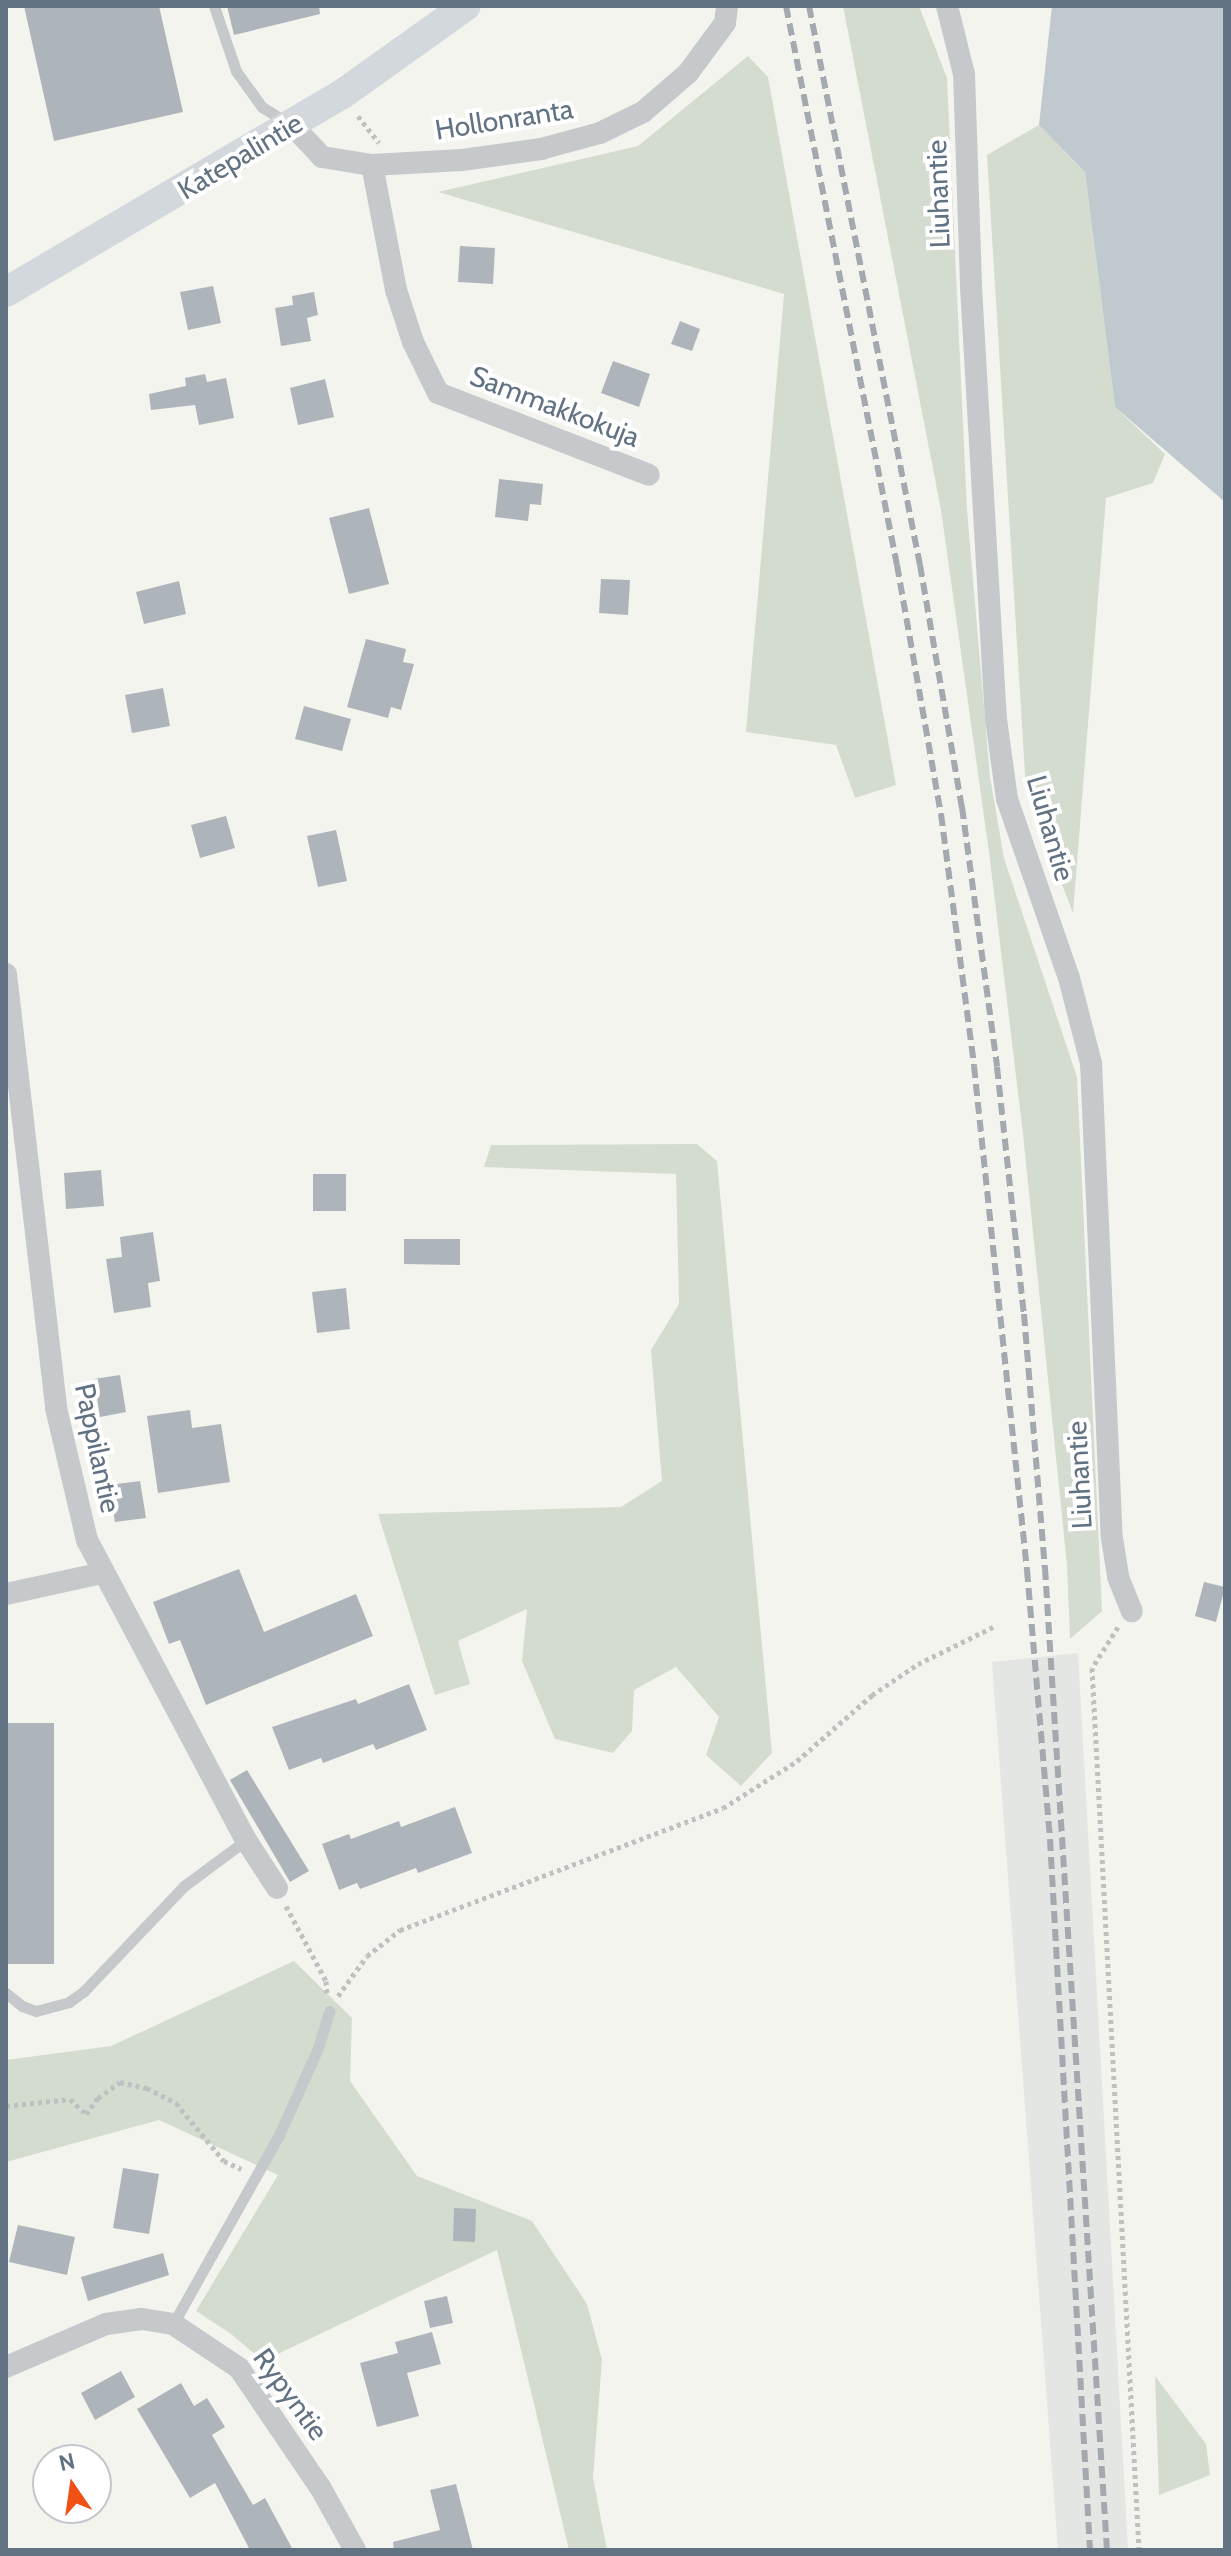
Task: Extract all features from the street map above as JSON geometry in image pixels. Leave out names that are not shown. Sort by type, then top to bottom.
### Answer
[{"type":"street","name":"Katepalintie","points":[[6,292],[341,95],[466,6]]},
{"type":"street","name":"Hollonranta","points":[[292,125],[322,157],[372,165],[462,160],[541,149],[600,133],[643,112],[688,73],[725,23],[727,6]]},
{"type":"street","name":"Liuhantie","points":[[947,6],[964,74],[971,287],[996,719],[1007,799],[1069,978],[1091,1063],[1112,1538],[1118,1577],[1132,1611]]},
{"type":"street","name":"Sammakkokuja","points":[[372,165],[396,290],[413,342],[438,393],[649,475]]},
{"type":"street","name":"Pappilantie","points":[[6,974],[56,1408],[76,1502],[102,1573],[246,1840],[277,1888]]},
{"type":"street","points":[[6,1594],[102,1573]]},
{"type":"street","name":"Rypyntie","points":[[6,2367],[106,2324],[142,2319],[173,2324],[219,2351],[246,2377],[320,2487],[355,2550]]},
{"type":"lane","points":[[214,6],[236,71],[262,107],[292,125]]},
{"type":"lane","points":[[6,1993],[22,2006],[36,2011],[69,2002],[84,1991],[184,1886],[246,1840]]},
{"type":"lane","points":[[173,2324],[257,2176],[305,2076],[329,2011]]},
{"type":"path","points":[[341,95],[397,164]]},
{"type":"path","points":[[1132,1611],[1109,1638],[1092,1668],[1139,2550]]},
{"type":"path","points":[[329,2011],[367,1956],[400,1930],[723,1808],[797,1761],[884,1687],[918,1664],[993,1627]]},
{"type":"path","points":[[277,1888],[326,1981],[329,2011]]},
{"type":"path","points":[[6,2106],[70,2099],[86,2114],[98,2098],[120,2082],[147,2088],[176,2103],[224,2161],[257,2176]]},
{"type":"shaded area","points":[[843,6],[919,6],[947,78],[967,510],[990,777],[1004,858],[1077,1077],[1102,1611],[1070,1639],[1067,1565],[1023,1134],[989,852],[941,510]]},
{"type":"shaded area","points":[[1052,6],[1225,6],[1225,502],[1115,407],[1085,172],[1039,125]]},
{"type":"shaded area","points":[[748,56],[768,77],[896,785],[855,798],[836,745],[746,732],[784,294],[438,192],[638,146]]},
{"type":"shaded area","points":[[1039,125],[1085,172],[1115,407],[1165,454],[1153,483],[1106,498],[1073,913],[1026,791],[987,155]]},
{"type":"shaded area","points":[[697,1144],[717,1161],[772,1753],[741,1786],[706,1755],[719,1717],[676,1667],[634,1690],[632,1731],[613,1753],[555,1739],[522,1661],[527,1609],[458,1641],[470,1684],[435,1695],[378,1514],[621,1507],[662,1481],[651,1350],[679,1304],[676,1174],[484,1167],[491,1145]]},
{"type":"shaded area","points":[[1078,1653],[1128,2550],[1058,2550],[992,1662]]},
{"type":"shaded area","points":[[294,1961],[352,2018],[350,2081],[417,2176],[532,2221],[587,2304],[602,2360],[593,2478],[607,2550],[569,2550],[497,2250],[263,2361],[231,2334],[196,2311],[278,2175],[159,2120],[6,2162],[6,2060],[111,2046]]},
{"type":"shaded area","points":[[1155,2376],[1206,2444],[1210,2475],[1159,2495]]},
{"type":"building","points":[[24,6],[159,6],[183,112],[54,141]]},
{"type":"building","points":[[227,6],[319,6],[320,14],[234,35]]},
{"type":"building","points":[[460,246],[495,248],[493,284],[458,282]]},
{"type":"building","points":[[213,286],[221,323],[188,330],[180,292]]},
{"type":"building","points":[[314,292],[318,315],[307,318],[311,341],[281,346],[275,308],[293,305],[292,296]]},
{"type":"building","points":[[680,321],[700,329],[692,351],[671,344]]},
{"type":"building","points":[[613,361],[650,374],[639,407],[601,393]]},
{"type":"building","points":[[205,374],[207,382],[226,378],[234,418],[199,425],[195,405],[151,410],[149,394],[186,386],[185,378]]},
{"type":"building","points":[[325,379],[334,417],[298,425],[290,388]]},
{"type":"building","points":[[499,479],[543,484],[541,505],[530,504],[528,521],[495,517]]},
{"type":"building","points":[[369,508],[389,584],[349,594],[329,518]]},
{"type":"building","points":[[601,579],[630,580],[628,615],[599,613]]},
{"type":"building","points":[[179,581],[186,614],[144,624],[136,592]]},
{"type":"building","points":[[366,639],[406,649],[403,662],[414,664],[401,710],[391,707],[388,718],[347,707]]},
{"type":"building","points":[[163,688],[170,726],[132,733],[125,695]]},
{"type":"building","points":[[304,706],[351,719],[342,751],[295,739]]},
{"type":"building","points":[[226,816],[235,848],[200,858],[191,825]]},
{"type":"building","points":[[336,830],[347,881],[318,887],[307,836]]},
{"type":"building","points":[[101,1170],[104,1206],[66,1209],[64,1173]]},
{"type":"building","points":[[313,1174],[346,1174],[346,1211],[313,1211]]},
{"type":"building","points":[[153,1232],[160,1281],[148,1283],[151,1307],[114,1313],[106,1259],[122,1257],[120,1237]]},
{"type":"building","points":[[404,1239],[460,1239],[460,1265],[404,1264]]},
{"type":"building","points":[[346,1288],[350,1329],[317,1333],[312,1292]]},
{"type":"building","points":[[120,1375],[126,1412],[100,1417],[94,1379]]},
{"type":"building","points":[[190,1410],[192,1428],[221,1424],[230,1482],[158,1493],[147,1416]]},
{"type":"building","points":[[140,1481],[146,1518],[115,1522],[109,1485]]},
{"type":"building","points":[[239,1569],[264,1632],[356,1594],[373,1636],[206,1705],[180,1640],[169,1644],[153,1602]]},
{"type":"building","points":[[1204,1582],[1225,1587],[1216,1622],[1195,1616]]},
{"type":"building","points":[[409,1684],[427,1730],[376,1750],[373,1744],[323,1763],[321,1758],[289,1770],[272,1727],[356,1699],[358,1704]]},
{"type":"building","points":[[6,1723],[54,1723],[54,1964],[6,1964]]},
{"type":"building","points":[[247,1770],[309,1871],[290,1882],[230,1780]]},
{"type":"building","points":[[455,1807],[472,1853],[418,1873],[416,1868],[360,1889],[357,1883],[339,1890],[322,1844],[349,1834],[351,1839],[399,1821],[401,1827]]},
{"type":"building","points":[[123,2168],[159,2174],[149,2234],[113,2228]]},
{"type":"building","points":[[454,2208],[476,2209],[475,2242],[453,2241]]},
{"type":"building","points":[[18,2225],[75,2237],[67,2275],[9,2262]]},
{"type":"building","points":[[163,2253],[169,2275],[88,2301],[81,2277]]},
{"type":"building","points":[[447,2296],[453,2323],[430,2328],[424,2301]]},
{"type":"building","points":[[432,2332],[441,2364],[407,2373],[419,2416],[377,2427],[360,2363],[398,2353],[395,2342]]},
{"type":"building","points":[[121,2371],[135,2397],[95,2420],[81,2393]]},
{"type":"building","points":[[181,2383],[194,2406],[207,2398],[225,2427],[212,2435],[253,2505],[265,2498],[293,2550],[250,2550],[215,2483],[190,2498],[137,2409]]},
{"type":"building","points":[[456,2484],[473,2550],[394,2550],[393,2542],[440,2530],[430,2490]]},
{"type":"railway","points":[[786,6],[897,565],[941,814],[974,1066],[1027,1570],[1050,1839],[1090,2550]]},
{"type":"railway","points":[[809,6],[920,565],[962,807],[997,1067],[1024,1314],[1045,1568],[1107,2550]]}]
